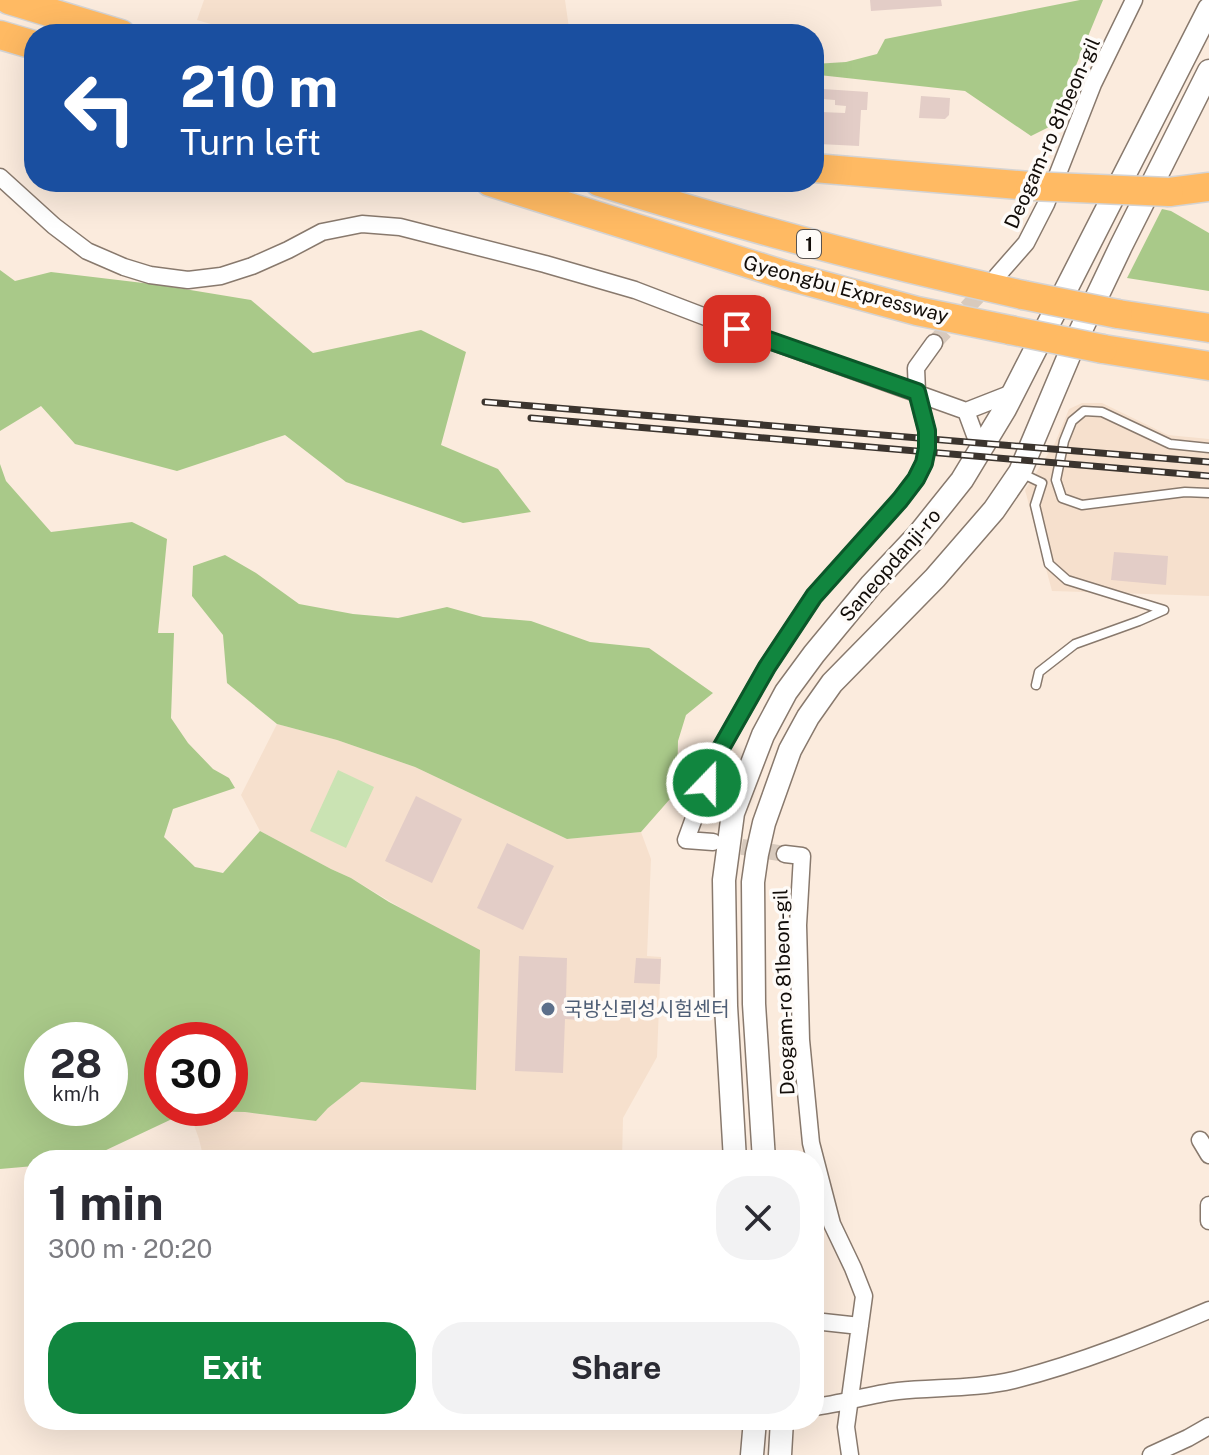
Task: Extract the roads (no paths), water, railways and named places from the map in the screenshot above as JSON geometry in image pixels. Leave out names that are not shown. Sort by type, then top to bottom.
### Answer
[{"type":"highway","points":[[9,0],[88,24]]},
{"type":"highway","points":[[0,35],[24,42]]},
{"type":"highway","points":[[824,169],[1030,186],[1169,192],[1209,187]]},
{"type":"highway","name":"Gyeongbu Expressway","points":[[522,192],[785,275],[917,311],[1103,349],[1209,366]]},
{"type":"highway","name":"Gyeongbu Expressway","points":[[632,192],[783,237],[899,267],[1118,314],[1209,328]]},
{"type":"main road","name":"Saneopdanji-ro","points":[[734,1150],[726,1006],[724,880],[733,813],[763,735],[786,692],[814,654],[962,480],[1012,393],[1209,9]]},
{"type":"main road","name":"Saneopdanji-ro","points":[[763,1150],[754,1004],[753,882],[764,823],[790,750],[832,683],[935,578],[994,510],[1020,472],[1071,351],[1209,71]]},
{"type":"main road","points":[[752,1455],[754,1430]]},
{"type":"main road","points":[[780,1455],[781,1430]]},
{"type":"street","name":"Deogam-ro 81beon-gil","points":[[997,276],[1026,243],[1046,204],[1093,84],[1134,0]]},
{"type":"street","points":[[0,177],[87,251],[150,275],[188,280],[221,276],[252,266],[322,232],[362,224],[400,227],[635,290],[966,411],[1012,393]]},
{"type":"street","points":[[713,842],[686,840],[724,742],[767,667],[814,596],[900,500],[924,463],[927,431],[917,392],[916,368],[934,343]]},
{"type":"street","points":[[966,411],[980,449]]},
{"type":"street","name":"Deogam-ro 81beon-gil","points":[[785,854],[802,856],[798,925],[801,1040],[813,1150]]},
{"type":"street","points":[[1200,1140],[1209,1155]]},
{"type":"street","name":"Deogam-ro 81beon-gil","points":[[824,1193],[832,1224],[864,1296],[860,1326]]},
{"type":"street","points":[[1209,1205],[1209,1221]]},
{"type":"street","points":[[824,1405],[899,1391],[1010,1381],[1128,1344],[1209,1310]]},
{"type":"street","points":[[824,1322],[860,1326],[846,1427],[850,1455]]},
{"type":"street","points":[[1151,1455],[1209,1426]]},
{"type":"lane","points":[[1209,448],[1170,444],[1102,412],[1084,411],[1072,421],[1064,441],[1056,480],[1062,498],[1082,505],[1185,492],[1209,493]]},
{"type":"lane","points":[[1020,472],[1042,483],[1056,480]]},
{"type":"lane","points":[[1036,685],[1039,672],[1075,644],[1164,610],[1067,580],[1049,564],[1035,505],[1042,483]]},
{"type":"tunnel","points":[[934,343],[990,283]]},
{"type":"tunnel","points":[[718,843],[785,854]]},
{"type":"railway","points":[[485,402],[1209,462]]},
{"type":"railway","points":[[531,418],[1209,476]]},
{"type":"place","name":"국방신뢰성시험센터","points":[[548,1009]]}]
